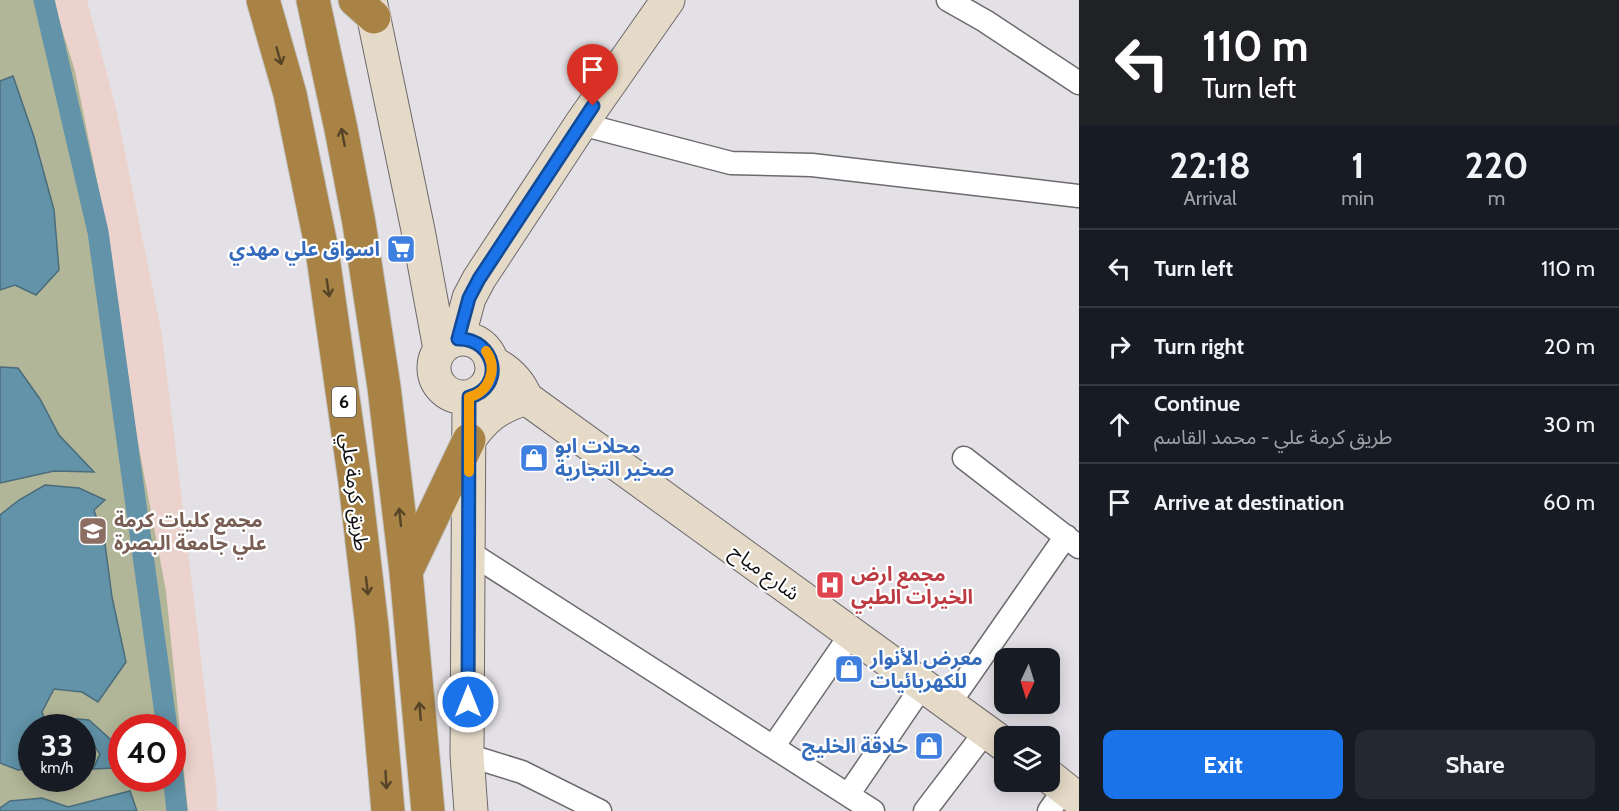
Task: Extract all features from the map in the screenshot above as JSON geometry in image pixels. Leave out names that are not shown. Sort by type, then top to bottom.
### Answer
[{"type":"highway","name":"طريق كرمة علي","points":[[263,0],[290,94],[322,250],[372,627],[388,811]]},
{"type":"highway","name":"6","points":[[313,0],[342,129],[389,424],[406,572],[428,811]]},
{"type":"highway","points":[[406,572],[469,440]]},
{"type":"street","points":[[526,398],[451,395],[437,383],[433,365],[449,344],[469,298],[491,261],[581,124],[668,0]]},
{"type":"street","points":[[948,0],[985,21],[1079,83]]},
{"type":"street","points":[[366,6],[424,260],[449,344]]},
{"type":"street","points":[[581,124],[731,163],[812,165],[1076,190]]},
{"type":"street","points":[[424,260],[438,271],[456,275],[471,271],[491,261]]},
{"type":"street","points":[[449,344],[475,341],[488,353],[491,362],[490,380],[474,396],[469,440],[467,755],[471,811]]},
{"type":"street","points":[[491,362],[516,380],[526,398]]},
{"type":"street","points":[[469,440],[487,417],[498,409],[526,398]]},
{"type":"street","name":"شارع مياح","points":[[526,398],[994,737]]},
{"type":"street","points":[[949,704],[1072,542],[964,458]]},
{"type":"street","points":[[469,552],[873,811]]},
{"type":"street","points":[[773,747],[851,634]]},
{"type":"street","points":[[848,795],[922,685]]},
{"type":"street","points":[[925,811],[994,739]]},
{"type":"street","points":[[467,755],[522,772],[600,811]]},
{"type":"shaded area","name":"مجمع كليات كرمة علي جامعة البصرة","points":[[0,0],[87,0],[116,108],[162,335],[217,792],[217,811],[0,811]]},
{"type":"green space","points":[[0,0],[53,0],[75,71],[110,246],[136,432],[166,591],[178,714],[108,714],[108,738],[96,732],[96,714],[43,714],[42,712],[54,689],[82,692],[112,597],[105,544],[94,509],[105,500],[19,500],[0,515],[0,483],[54,471],[93,472],[59,435],[40,399],[18,368],[0,367],[0,290],[15,285],[14,76],[0,81]]},
{"type":"green space","points":[[96,748],[101,754],[96,763]]},
{"type":"green space","points":[[0,763],[18,770],[18,792],[96,792],[96,768],[108,768],[108,792],[126,792],[68,807],[42,798],[10,801],[0,808]]},
{"type":"green space","points":[[186,791],[188,811],[137,811],[130,792]]},
{"type":"water","points":[[13,76],[34,137],[54,210],[59,270],[36,295],[15,285],[0,290],[0,81]]},
{"type":"water","points":[[0,367],[18,368],[40,399],[59,435],[94,472],[54,471],[0,483]]},
{"type":"water","points":[[45,485],[79,488],[105,500],[94,510],[105,544],[112,597],[126,662],[98,702],[82,692],[54,689],[43,714],[18,714],[18,770],[0,763],[0,515],[19,500]]},
{"type":"water","points":[[96,726],[108,737],[108,768],[96,769],[100,754],[96,748]]},
{"type":"water","points":[[130,792],[137,811],[0,811],[0,808],[10,801],[42,798],[68,807]]},
{"type":"waterway","points":[[44,0],[98,232],[165,714]]},
{"type":"waterway","points":[[175,792],[177,811]]},
{"type":"slow traffic","points":[[469,472],[469,397],[478,395],[490,380],[491,362],[486,351]]},
{"type":"place","name":"اسواق علي مهدي","points":[[401,249]]},
{"type":"place","name":"محلات ابو صخير التجارية","points":[[534,458]]},
{"type":"place","name":"مجمع كليات كرمة علي جامعة البصرة","points":[[93,531]]},
{"type":"place","name":"مجمع ارض الخيرات الطبي","points":[[830,585]]},
{"type":"place","name":"معرض الأنوار للكهربائيات","points":[[849,669]]},
{"type":"place","name":"حلاقة الخليج","points":[[929,746]]},
{"type":"route","points":[[468,702],[469,397],[478,395],[485,388],[492,371],[488,353],[482,346],[475,341],[458,339],[462,318],[479,279],[593,106]]}]
